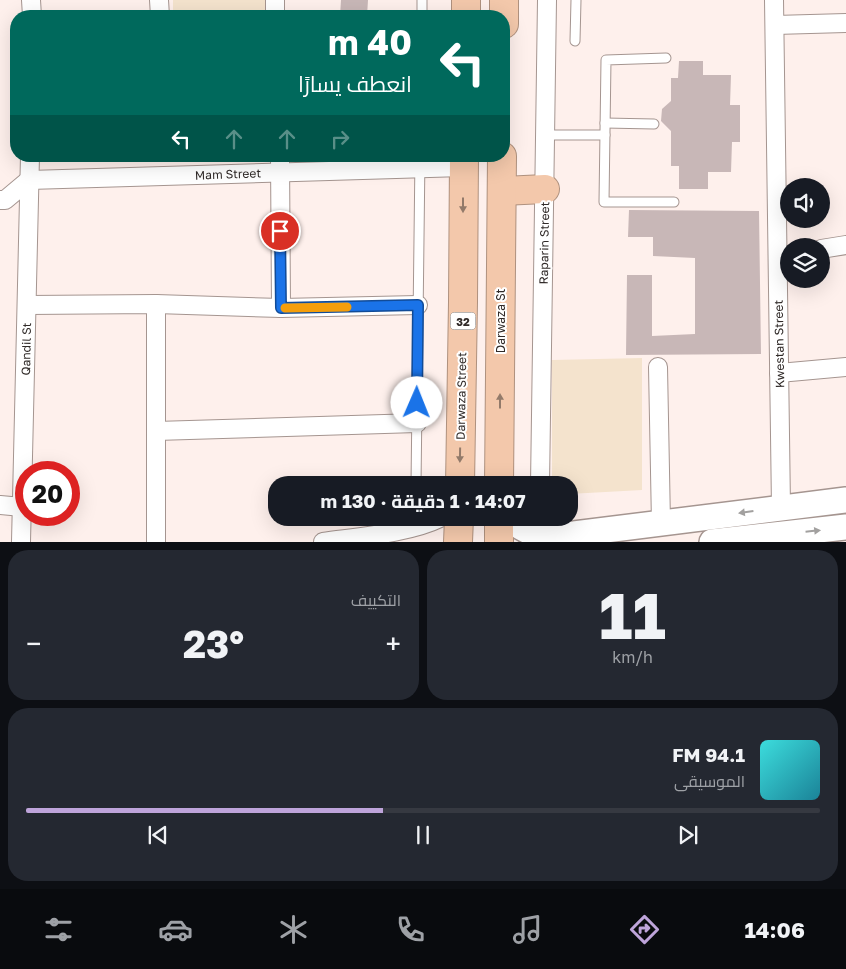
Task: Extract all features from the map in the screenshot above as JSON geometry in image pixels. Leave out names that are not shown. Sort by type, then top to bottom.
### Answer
[{"type":"highway","name":"Darwaza Street","points":[[460,476],[463,162]]},
{"type":"highway","name":"Darwaza St","points":[[499,476],[502,162]]},
{"type":"highway","points":[[502,191],[545,189]]},
{"type":"highway","points":[[458,542],[459,526]]},
{"type":"highway","points":[[498,542],[499,526]]},
{"type":"main road","points":[[519,526],[529,532],[540,531],[551,536],[571,538],[661,523],[846,500]]},
{"type":"main road","points":[[712,542],[846,527]]},
{"type":"street","name":"Raparin Street","points":[[540,476],[547,0]]},
{"type":"street","name":"Kwestan Street","points":[[774,0],[782,238]]},
{"type":"street","points":[[775,24],[846,23]]},
{"type":"street","name":"Qandil St","points":[[23,461],[30,162]]},
{"type":"street","name":"Mam Street","points":[[29,180],[280,164],[463,162]]},
{"type":"street","points":[[280,164],[281,308]]},
{"type":"street","points":[[2,200],[29,180]]},
{"type":"street","points":[[2,200],[29,200]]},
{"type":"street","points":[[830,248],[846,245]]},
{"type":"street","name":"Kwestan Street","points":[[781,507],[779,373],[782,288]]},
{"type":"street","points":[[27,305],[156,304],[281,308],[418,305]]},
{"type":"street","points":[[156,304],[156,542]]},
{"type":"street","points":[[658,366],[661,523]]},
{"type":"street","points":[[779,373],[846,367]]},
{"type":"street","points":[[156,431],[417,423]]},
{"type":"street","points":[[0,505],[15,506]]},
{"type":"street","name":"Qandil St","points":[[21,526],[21,542]]},
{"type":"street","points":[[323,542],[391,532],[405,526]]},
{"type":"lane","points":[[575,41],[576,0]]},
{"type":"lane","points":[[666,58],[606,60],[604,202],[674,202]]},
{"type":"lane","points":[[605,123],[654,124]]},
{"type":"lane","points":[[546,135],[605,135]]},
{"type":"lane","points":[[416,476],[420,162]]},
{"type":"shaded area","points":[[173,0],[265,0],[265,10],[173,10]]},
{"type":"shaded area","points":[[642,358],[642,490],[578,494],[578,476],[552,476],[552,360]]},
{"type":"building","points":[[341,0],[368,0],[367,10],[340,10]]},
{"type":"building","points":[[679,61],[703,61],[703,75],[731,75],[730,105],[740,105],[740,142],[732,142],[731,172],[708,172],[708,189],[679,189],[679,166],[671,166],[671,131],[661,121],[662,109],[671,101],[671,78],[678,78]]},
{"type":"building","points":[[629,210],[759,211],[761,354],[626,355],[627,275],[652,275],[652,336],[695,334],[695,258],[653,256],[653,237],[628,237]]},
{"type":"slow traffic","points":[[285,308],[347,307]]},
{"type":"route","points":[[280,231],[281,308],[418,305],[417,403]]}]
